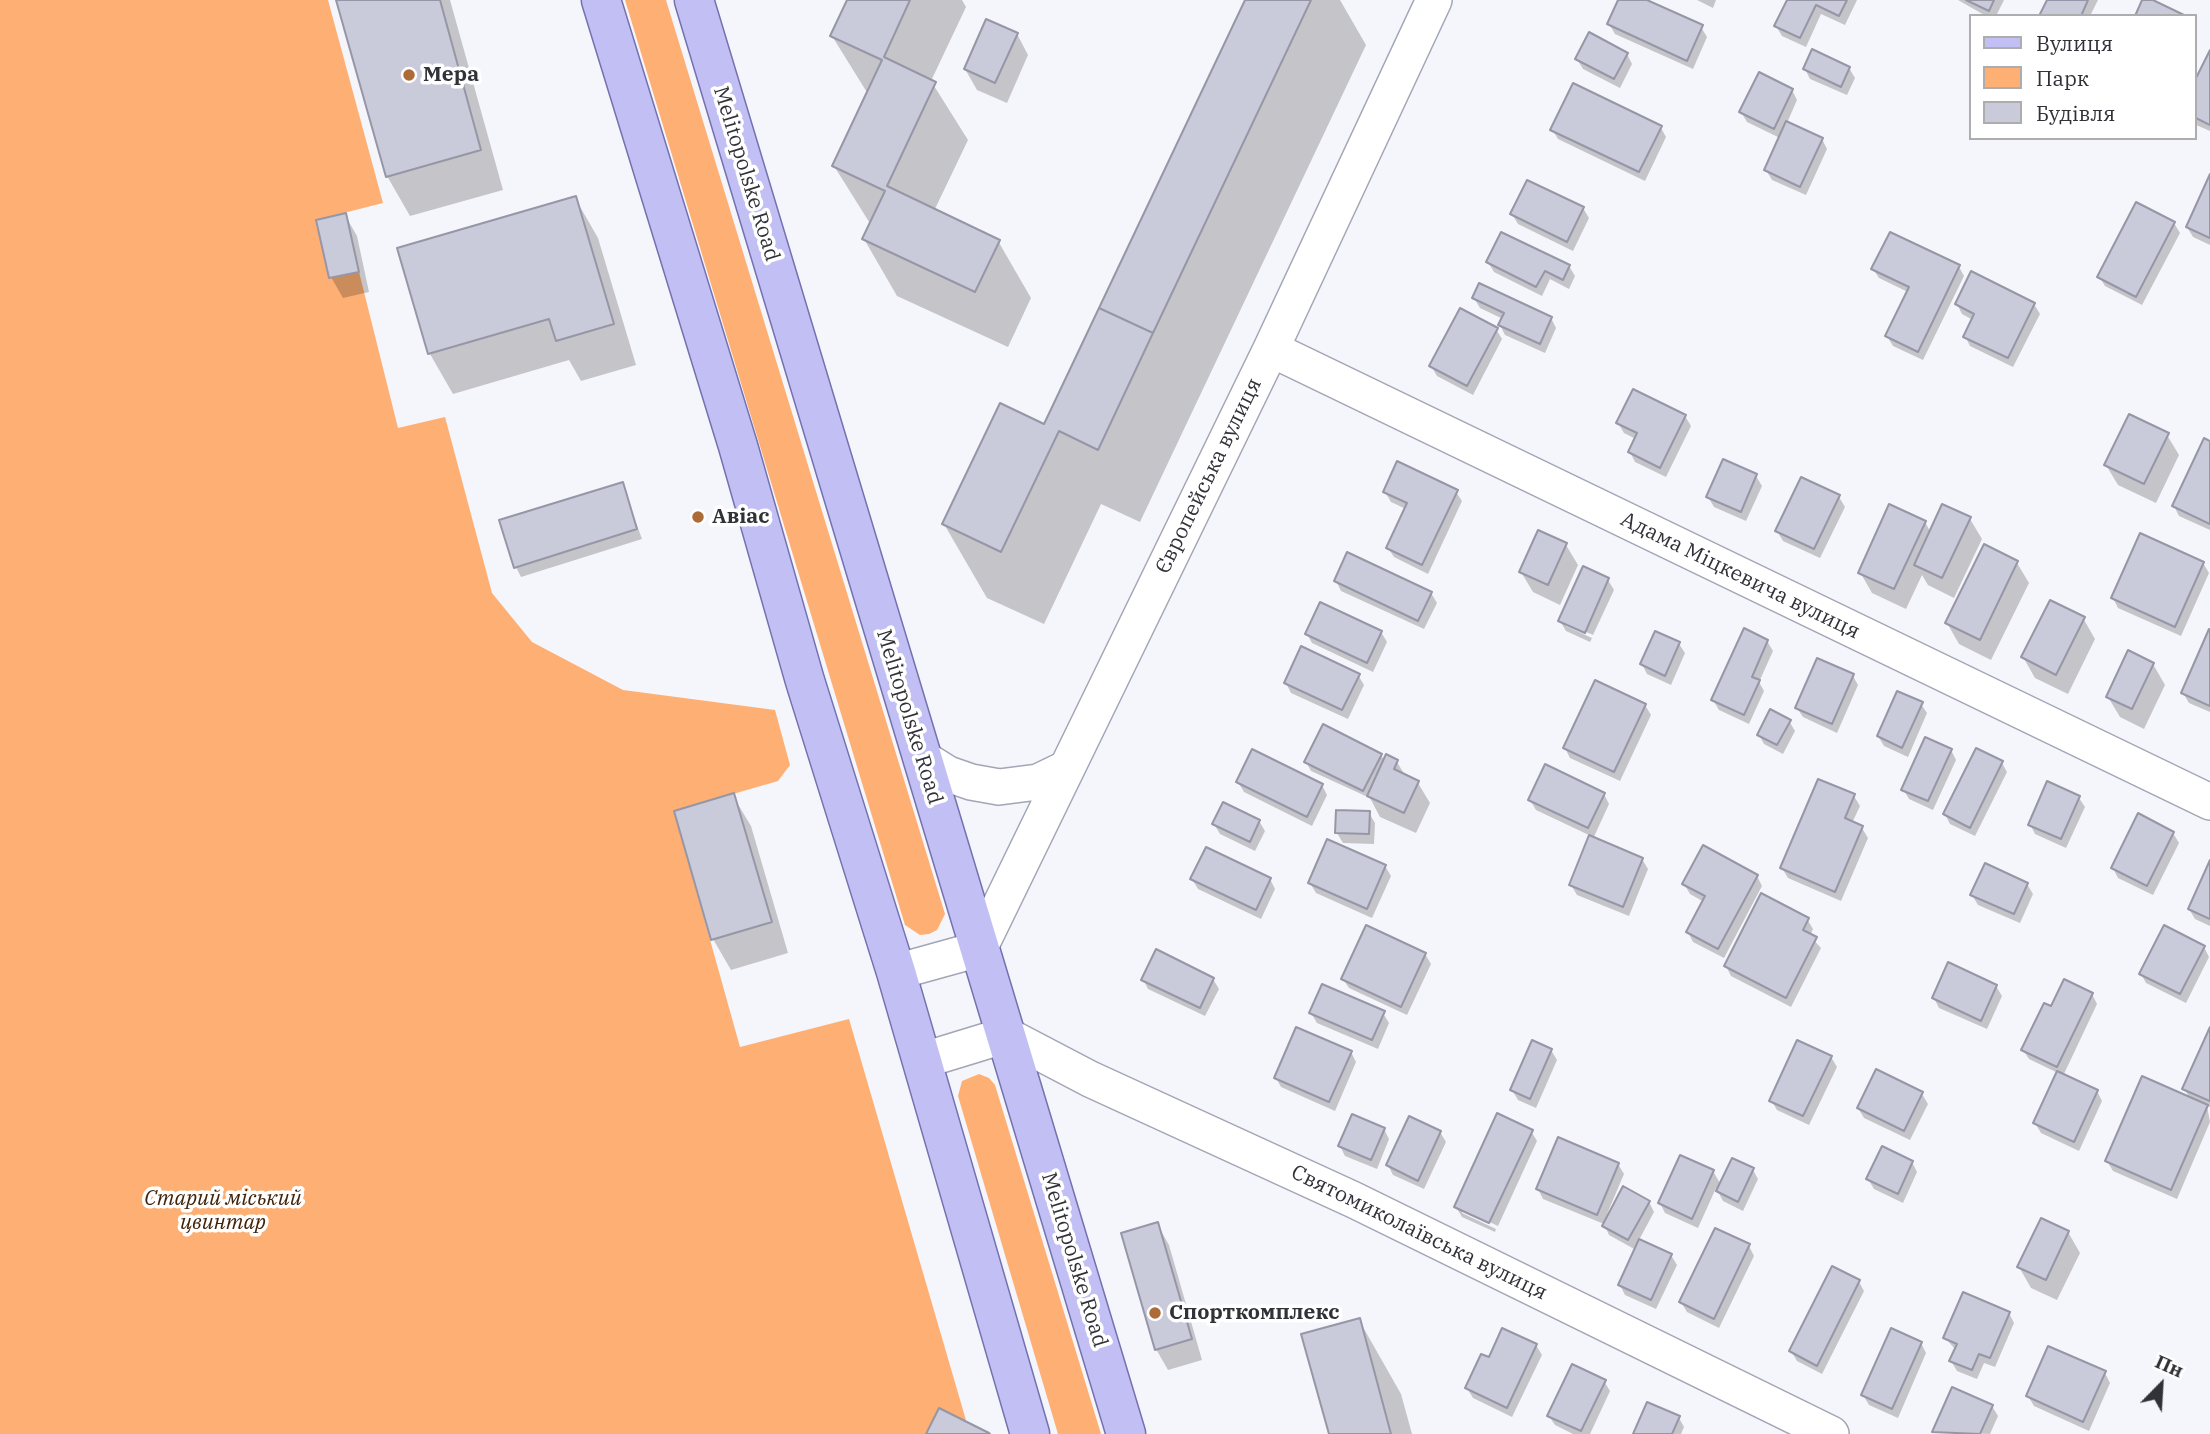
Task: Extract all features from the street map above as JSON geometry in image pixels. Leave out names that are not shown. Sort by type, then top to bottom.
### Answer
[{"type":"main road","points":[[601,0],[895,972],[1030,1434]]},
{"type":"main road","name":"Melitopolske Road","points":[[694,0],[1126,1434]]},
{"type":"street","name":"Європейська вулиця","points":[[979,949],[1271,348],[1434,0]]},
{"type":"street","name":"Адама Міцкевича вулиця","points":[[1271,348],[2210,803]]},
{"type":"street","points":[[921,757],[948,774],[999,787],[1038,782],[1067,768]]},
{"type":"street","points":[[895,972],[979,949]]},
{"type":"street","points":[[921,1061],[1006,1035]]},
{"type":"street","name":"Святомиколаївська вулиця","points":[[1006,1035],[1090,1079],[1354,1200],[1831,1434]]},
{"type":"green space","name":"Старий міський цвинтар","points":[[0,0],[328,0],[383,203],[316,220],[329,278],[359,272],[398,428],[445,417],[492,593],[532,642],[623,690],[775,710],[790,765],[778,781],[674,811],[740,1047],[849,1019],[970,1434],[0,1434]]},
{"type":"green space","points":[[625,0],[666,0],[945,914],[937,930],[929,934],[920,935],[905,925]]},
{"type":"green space","points":[[979,1074],[989,1078],[995,1085],[1101,1434],[1058,1434],[958,1096],[962,1081]]},
{"type":"building","name":"Мера","points":[[336,0],[440,0],[481,150],[386,177]]},
{"type":"building","points":[[847,0],[910,0],[884,57],[936,82],[887,186],[1000,240],[975,292],[862,239],[885,191],[832,166],[882,60],[830,36]]},
{"type":"building","points":[[1245,0],[1311,0],[1153,333],[1099,308]]},
{"type":"building","points":[[1618,0],[1647,0],[1703,25],[1687,61],[1607,24]]},
{"type":"building","points":[[1787,0],[1847,0],[1839,16],[1816,5],[1800,38],[1774,26]]},
{"type":"building","points":[[1966,0],[1994,0],[1989,11]]},
{"type":"building","points":[[2047,0],[2088,0],[2082,14],[2040,14]]},
{"type":"building","points":[[2142,0],[2153,0],[2182,14],[2136,14]]},
{"type":"building","points":[[986,19],[1018,33],[995,83],[964,69]]},
{"type":"building","points":[[1589,32],[1628,53],[1614,79],[1575,59]]},
{"type":"building","points":[[1812,49],[1850,67],[1841,87],[1803,69]]},
{"type":"building","points":[[2210,50],[2210,125],[2196,118],[2196,78]]},
{"type":"building","points":[[1759,72],[1793,89],[1774,129],[1739,112]]},
{"type":"building","points":[[1573,83],[1662,126],[1639,172],[1550,130]]},
{"type":"building","points":[[1786,121],[1823,138],[1800,187],[1764,170]]},
{"type":"building","points":[[2210,174],[2210,238],[2186,227]]},
{"type":"building","points":[[1527,180],[1584,207],[1567,242],[1510,214]]},
{"type":"building","points":[[576,196],[614,324],[556,341],[549,319],[428,354],[397,248]]},
{"type":"building","points":[[2136,202],[2175,222],[2136,297],[2097,277]]},
{"type":"building","points":[[346,213],[359,272],[329,278],[316,220]]},
{"type":"building","points":[[1501,232],[1570,265],[1563,280],[1545,271],[1536,287],[1486,262]]},
{"type":"building","points":[[1890,232],[1960,265],[1918,352],[1885,336],[1909,287],[1871,269]]},
{"type":"building","points":[[1971,271],[2035,303],[2008,358],[1963,337],[1974,314],[1955,304]]},
{"type":"building","points":[[1479,283],[1552,317],[1540,344],[1498,325],[1504,313],[1472,298]]},
{"type":"building","points":[[1099,308],[1153,333],[1098,450],[1059,431],[1001,552],[942,524],[1000,403],[1044,424]]},
{"type":"building","points":[[1460,308],[1498,328],[1467,386],[1429,366]]},
{"type":"building","points":[[1633,389],[1686,415],[1660,468],[1628,452],[1637,433],[1616,423]]},
{"type":"building","points":[[2129,414],[2169,433],[2144,484],[2104,465]]},
{"type":"building","points":[[2204,438],[2210,441],[2210,524],[2172,506]]},
{"type":"building","points":[[1723,459],[1757,474],[1741,512],[1706,497]]},
{"type":"building","points":[[1397,461],[1458,490],[1422,565],[1386,548],[1407,503],[1383,492]]},
{"type":"building","points":[[1801,477],[1840,495],[1814,549],[1775,531]]},
{"type":"building","points":[[623,482],[637,529],[514,568],[499,520]]},
{"type":"building","points":[[1889,504],[1926,521],[1894,589],[1858,573]]},
{"type":"building","points":[[1942,504],[1971,517],[1942,578],[1914,565]]},
{"type":"building","points":[[1538,530],[1567,543],[1548,585],[1519,572]]},
{"type":"building","points":[[2140,533],[2204,562],[2175,627],[2111,598]]},
{"type":"building","points":[[1984,544],[2018,561],[1980,640],[1945,623]]},
{"type":"building","points":[[1347,552],[1432,592],[1418,621],[1334,581]]},
{"type":"building","points":[[1583,566],[1609,578],[1585,633],[1558,621]]},
{"type":"building","points":[[2050,600],[2085,617],[2056,675],[2021,657]]},
{"type":"building","points":[[1320,602],[1382,631],[1367,663],[1305,634]]},
{"type":"building","points":[[1744,628],[1768,640],[1752,677],[1760,680],[1744,715],[1711,700]]},
{"type":"building","points":[[2210,630],[2210,706],[2181,693]]},
{"type":"building","points":[[1655,631],[1680,642],[1665,676],[1640,664]]},
{"type":"building","points":[[1301,646],[1360,674],[1342,710],[1284,683]]},
{"type":"building","points":[[2128,650],[2154,663],[2132,709],[2106,697]]},
{"type":"building","points":[[1817,658],[1854,674],[1832,724],[1795,708]]},
{"type":"building","points":[[1595,680],[1646,704],[1614,772],[1563,748]]},
{"type":"building","points":[[1897,691],[1923,702],[1902,748],[1877,736]]},
{"type":"building","points":[[1770,709],[1791,720],[1777,745],[1757,735]]},
{"type":"building","points":[[1323,724],[1382,754],[1363,791],[1304,762]]},
{"type":"building","points":[[1925,737],[1952,749],[1928,801],[1901,790]]},
{"type":"building","points":[[1976,748],[2003,761],[1970,828],[1943,814]]},
{"type":"building","points":[[1252,749],[1323,784],[1307,817],[1236,782]]},
{"type":"building","points":[[1386,754],[1398,760],[1394,769],[1419,781],[1404,813],[1367,796]]},
{"type":"building","points":[[1545,764],[1605,793],[1588,828],[1528,800]]},
{"type":"building","points":[[1818,779],[1855,794],[1845,818],[1863,826],[1835,892],[1780,868]]},
{"type":"building","points":[[2047,781],[2080,796],[2061,839],[2028,825]]},
{"type":"building","points":[[734,793],[772,922],[711,940],[674,811]]},
{"type":"building","points":[[1223,802],[1260,820],[1250,842],[1212,824]]},
{"type":"building","points":[[1336,810],[1370,811],[1369,834],[1335,833]]},
{"type":"building","points":[[2138,813],[2174,832],[2147,886],[2111,868]]},
{"type":"building","points":[[1589,835],[1643,858],[1623,907],[1569,885]]},
{"type":"building","points":[[1327,839],[1386,865],[1367,909],[1308,883]]},
{"type":"building","points":[[1703,845],[1758,875],[1718,949],[1686,932],[1705,896],[1682,884]]},
{"type":"building","points":[[1206,847],[1271,878],[1256,910],[1190,879]]},
{"type":"building","points":[[2210,860],[2210,919],[2188,909]]},
{"type":"building","points":[[1985,863],[2028,883],[2014,914],[1970,895]]},
{"type":"building","points":[[1761,893],[1809,918],[1803,930],[1817,937],[1786,998],[1724,966]]},
{"type":"building","points":[[1366,925],[1426,953],[1401,1007],[1341,979]]},
{"type":"building","points":[[2164,925],[2205,946],[2180,994],[2139,974]]},
{"type":"building","points":[[1156,949],[1214,978],[1200,1008],[1141,980]]},
{"type":"building","points":[[1948,962],[1997,985],[1981,1021],[1932,998]]},
{"type":"building","points":[[2064,979],[2093,993],[2057,1067],[2021,1050],[2044,1003],[2051,1006]]},
{"type":"building","points":[[1322,984],[1385,1011],[1372,1040],[1309,1013]]},
{"type":"building","points":[[1296,1027],[1352,1051],[1329,1102],[1274,1078]]},
{"type":"building","points":[[2210,1027],[2210,1101],[2182,1089]]},
{"type":"building","points":[[1532,1040],[1552,1049],[1530,1099],[1510,1090]]},
{"type":"building","points":[[1797,1040],[1832,1056],[1803,1116],[1769,1101]]},
{"type":"building","points":[[1876,1069],[1923,1092],[1904,1131],[1857,1108]]},
{"type":"building","points":[[2057,1071],[2098,1090],[2074,1142],[2033,1123]]},
{"type":"building","points":[[2142,1076],[2208,1105],[2171,1190],[2105,1161]]},
{"type":"building","points":[[1497,1113],[1533,1130],[1489,1223],[1454,1207]]},
{"type":"building","points":[[1352,1114],[1385,1128],[1371,1160],[1338,1146]]},
{"type":"building","points":[[1409,1116],[1441,1131],[1418,1181],[1386,1165]]},
{"type":"building","points":[[1558,1137],[1619,1163],[1597,1215],[1536,1189]]},
{"type":"building","points":[[1882,1146],[1913,1161],[1898,1194],[1866,1179]]},
{"type":"building","points":[[1680,1155],[1714,1170],[1692,1219],[1658,1203]]},
{"type":"building","points":[[1732,1158],[1754,1168],[1738,1202],[1716,1191]]},
{"type":"building","points":[[1623,1186],[1650,1201],[1628,1240],[1602,1226]]},
{"type":"building","points":[[2041,1218],[2069,1231],[2046,1280],[2017,1267]]},
{"type":"building","points":[[1158,1222],[1192,1339],[1155,1350],[1121,1233]]},
{"type":"building","points":[[1715,1228],[1750,1244],[1714,1319],[1679,1302]]},
{"type":"building","points":[[1639,1239],[1672,1254],[1651,1300],[1618,1285]]},
{"type":"building","points":[[1832,1266],[1860,1280],[1817,1366],[1789,1351]]},
{"type":"building","points":[[1963,1292],[2010,1312],[1990,1358],[1979,1354],[1972,1370],[1949,1361],[1957,1344],[1943,1338]]},
{"type":"building","points":[[1360,1318],[1391,1434],[1329,1434],[1301,1334]]},
{"type":"building","points":[[1502,1328],[1537,1344],[1507,1408],[1465,1388],[1481,1354],[1489,1357]]},
{"type":"building","points":[[1891,1328],[1922,1342],[1892,1409],[1861,1395]]},
{"type":"building","points":[[2048,1346],[2106,1371],[2083,1422],[2026,1396]]},
{"type":"building","points":[[1572,1364],[1606,1380],[1581,1431],[1547,1416]]},
{"type":"building","points":[[1952,1387],[1993,1405],[1980,1434],[1932,1432]]},
{"type":"building","points":[[1647,1402],[1680,1416],[1672,1434],[1633,1434]]},
{"type":"building","points":[[939,1408],[989,1433],[990,1434],[926,1434]]},
{"type":"place","name":"Мера","points":[[409,75]]},
{"type":"place","name":"Авіас","points":[[698,517]]},
{"type":"place","name":"Спорткомплекс","points":[[1155,1313]]}]
